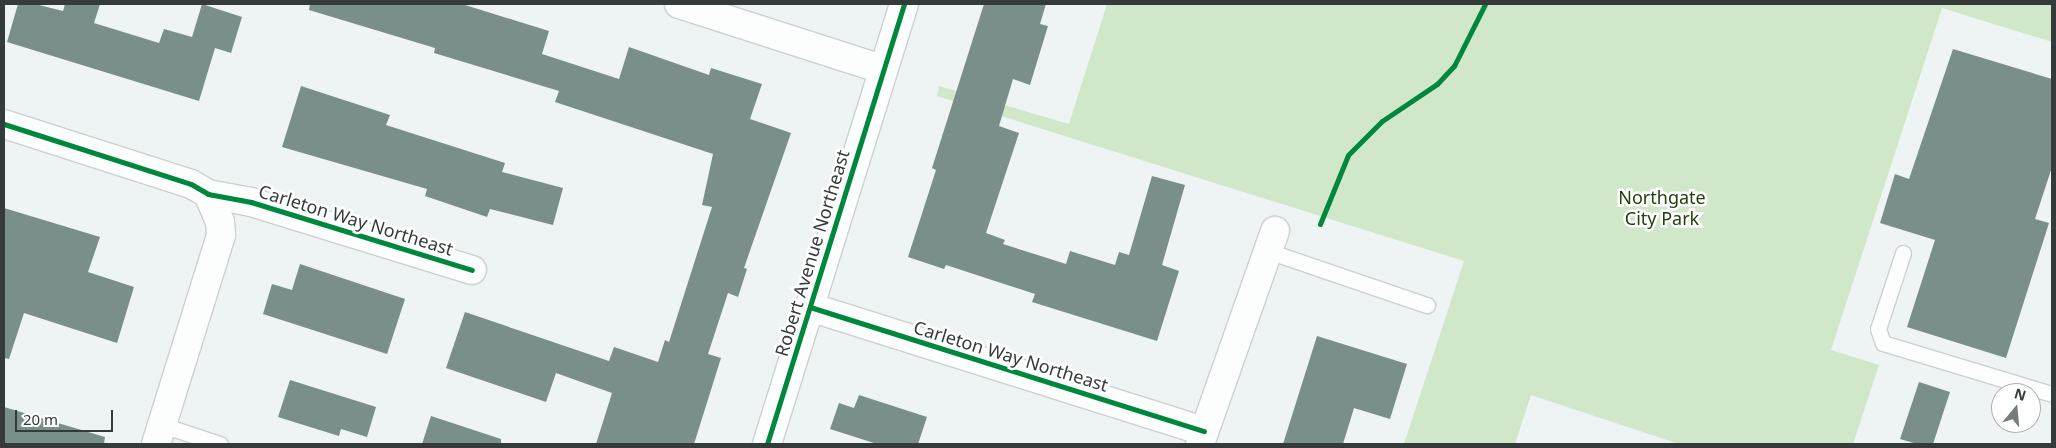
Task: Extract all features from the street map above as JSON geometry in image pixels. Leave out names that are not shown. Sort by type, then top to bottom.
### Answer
[{"type":"street","points":[[679,4],[882,70]]},
{"type":"street","name":"Robert Avenue Northeast","points":[[767,444],[904,4]]},
{"type":"street","name":"Carleton Way Northeast","points":[[4,124],[191,184],[208,194],[251,202],[472,270]]},
{"type":"street","points":[[159,435],[221,235],[220,222],[208,194]]},
{"type":"street","points":[[1202,438],[1272,241]]},
{"type":"street","name":"Carleton Way Northeast","points":[[810,307],[1202,438]]},
{"type":"lane","points":[[1272,241],[1427,306]]},
{"type":"lane","points":[[1904,252],[1878,328],[1882,344],[2052,394]]},
{"type":"lane","points":[[159,435],[220,444]]},
{"type":"green space","name":"Northgate City Park","points":[[1107,4],[2052,4],[2052,42],[1942,8],[1831,350],[1879,365],[1853,444],[1679,444],[1531,395],[1515,444],[1404,444],[1464,261],[937,96],[939,86],[1069,124]]},
{"type":"building","points":[[18,4],[35,4],[63,11],[65,4],[100,4],[94,23],[159,43],[164,29],[192,37],[202,4],[242,17],[231,53],[215,48],[199,101],[7,42]]},
{"type":"building","points":[[310,4],[462,4],[549,31],[542,54],[619,79],[629,47],[709,75],[711,68],[762,84],[750,119],[791,133],[744,268],[747,269],[738,297],[728,293],[708,354],[721,358],[694,444],[596,444],[612,393],[556,373],[546,402],[446,368],[465,312],[609,361],[614,347],[658,362],[665,340],[669,342],[712,207],[702,205],[713,154],[555,102],[559,91],[434,53],[435,48],[309,10]]},
{"type":"building","points":[[984,4],[1046,4],[1040,24],[1048,26],[1030,85],[1013,79],[999,126],[1019,133],[986,233],[1005,240],[1003,244],[1066,264],[1070,251],[1115,265],[1119,252],[1129,255],[1152,176],[1185,185],[1162,265],[1179,271],[1157,341],[1032,302],[1035,294],[946,265],[944,269],[908,257],[936,170],[932,168]]},
{"type":"building","points":[[1953,49],[2052,79],[2052,167],[2035,219],[2049,223],[2006,358],[1907,327],[1935,240],[1880,223],[1895,174],[1909,179]]},
{"type":"building","points":[[301,86],[390,115],[386,125],[505,163],[502,172],[563,188],[553,225],[490,209],[487,217],[425,196],[427,189],[282,147]]},
{"type":"building","points":[[4,208],[100,237],[88,272],[134,287],[117,343],[24,313],[9,359],[4,358]]},
{"type":"building","points":[[300,264],[405,299],[387,354],[263,314],[272,284],[292,290]]},
{"type":"building","points":[[1317,336],[1407,364],[1390,419],[1354,408],[1343,444],[1283,444]]},
{"type":"building","points":[[290,380],[376,407],[367,437],[341,429],[339,436],[278,417]]},
{"type":"building","points":[[1919,382],[1950,392],[1933,444],[1917,444],[1900,439]]},
{"type":"building","points":[[859,395],[927,417],[918,444],[877,444],[830,429],[839,403],[854,408]]},
{"type":"building","points":[[4,407],[105,437],[104,444],[4,444]]},
{"type":"building","points":[[431,416],[501,439],[501,444],[422,444]]},
{"type":"cycle path","points":[[767,444],[904,4]]},
{"type":"cycle path","points":[[1320,224],[1348,155],[1382,121],[1437,84],[1454,66],[1485,4]]},
{"type":"cycle path","points":[[4,124],[191,184],[208,194],[251,202],[472,270]]},
{"type":"cycle path","points":[[810,307],[1204,431]]}]
